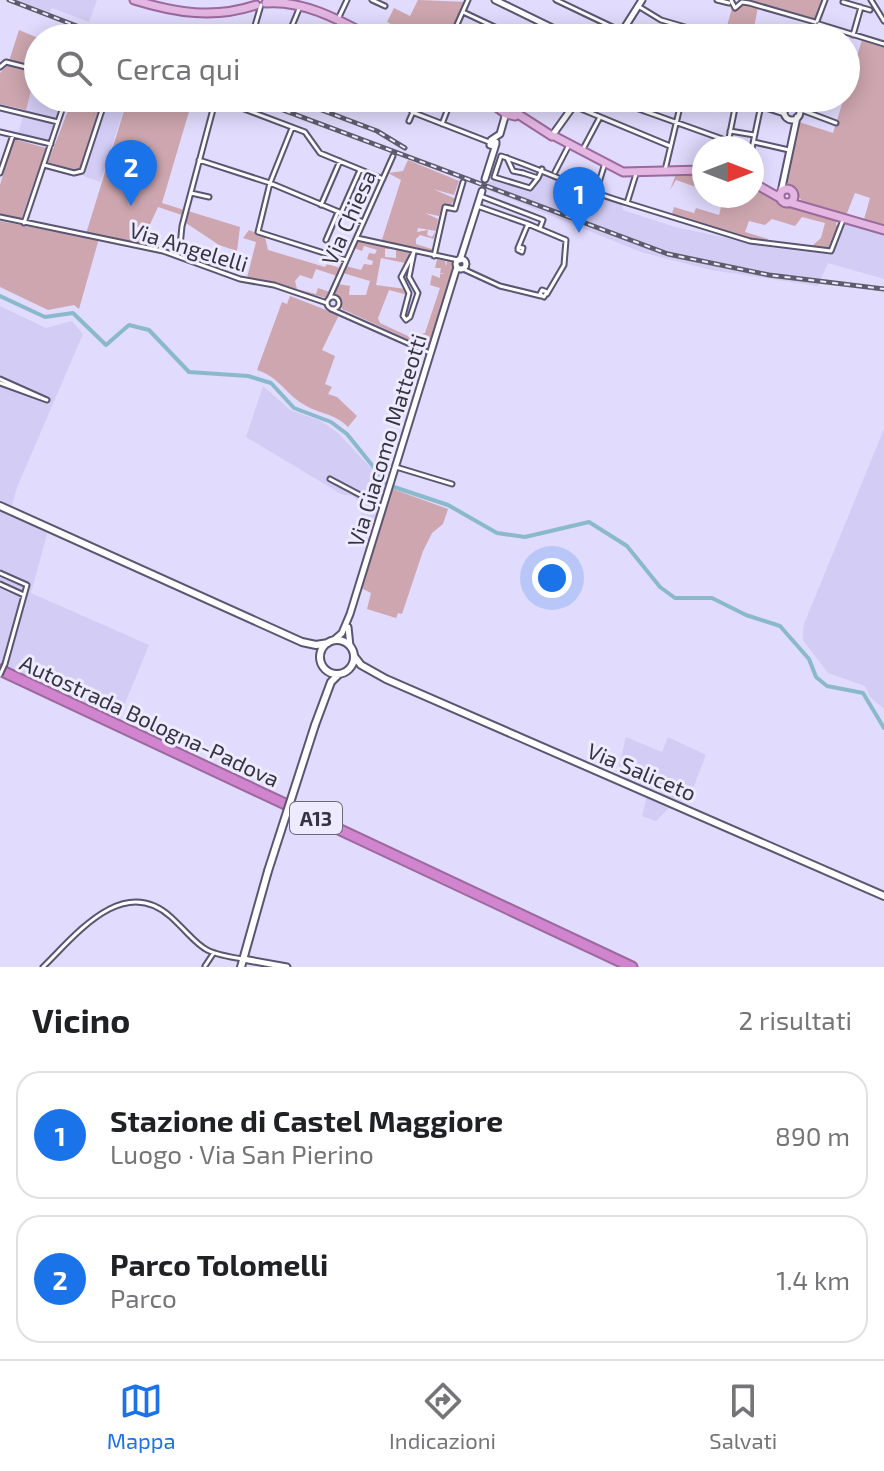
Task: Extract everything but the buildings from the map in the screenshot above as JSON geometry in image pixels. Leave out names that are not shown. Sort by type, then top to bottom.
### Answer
[{"type":"highway","name":"Autostrada Bologna-Padova","points":[[1,671],[623,967]]},
{"type":"highway","name":"Autostrada Bologna-Padova","points":[[1,671],[632,967]]},
{"type":"main road","points":[[134,0],[198,14],[229,14],[259,2],[290,1],[347,24]]},
{"type":"main road","points":[[508,112],[554,133],[569,145],[605,163],[636,174],[692,171]]},
{"type":"main road","points":[[764,187],[804,206],[883,230]]},
{"type":"main road","points":[[780,193],[784,203],[793,200]]},
{"type":"main road","points":[[0,506],[302,642],[316,645],[331,642],[350,646],[354,656],[345,672],[331,682],[315,725],[242,963]]},
{"type":"main road","points":[[302,642],[320,658],[327,679],[326,693]]},
{"type":"main road","points":[[320,658],[331,642]]},
{"type":"main road","name":"Via Saliceto","points":[[354,656],[361,665],[386,679]]},
{"type":"main road","name":"Via Saliceto","points":[[324,668],[332,673],[361,669],[386,679],[884,896]]},
{"type":"street","points":[[339,24],[347,0]]},
{"type":"street","points":[[372,0],[385,6]]},
{"type":"street","points":[[457,24],[468,0]]},
{"type":"street","points":[[495,0],[544,24]]},
{"type":"street","points":[[556,0],[607,24]]},
{"type":"street","points":[[626,24],[642,0]]},
{"type":"street","points":[[717,0],[731,1],[737,8],[742,1],[820,24]]},
{"type":"street","points":[[817,23],[825,0]]},
{"type":"street","points":[[871,0],[884,21]]},
{"type":"street","points":[[254,24],[259,2]]},
{"type":"street","points":[[843,2],[870,10]]},
{"type":"street","points":[[293,24],[301,5]]},
{"type":"street","points":[[638,6],[659,19],[675,24]]},
{"type":"street","points":[[856,24],[861,7]]},
{"type":"street","points":[[463,12],[488,24]]},
{"type":"street","points":[[860,37],[884,44]]},
{"type":"street","points":[[0,67],[6,62],[24,66]]},
{"type":"street","points":[[0,108],[58,122]]},
{"type":"street","points":[[24,223],[61,112]]},
{"type":"street","points":[[44,165],[74,173],[82,171],[101,112]]},
{"type":"street","points":[[176,255],[211,112]]},
{"type":"street","points":[[251,112],[307,133],[319,152],[383,179]]},
{"type":"street","points":[[409,121],[412,112],[493,143],[501,156],[542,169],[577,187],[750,241],[831,251],[843,220]]},
{"type":"street","points":[[442,124],[447,112]]},
{"type":"street","points":[[485,179],[493,157],[493,143],[500,134],[506,112]]},
{"type":"street","points":[[554,133],[569,112]]},
{"type":"street","points":[[588,112],[670,146]]},
{"type":"street","points":[[645,112],[713,136]]},
{"type":"street","points":[[665,172],[679,112]]},
{"type":"street","points":[[729,136],[735,112]]},
{"type":"street","points":[[730,131],[754,135],[760,112]]},
{"type":"street","points":[[780,193],[794,130],[793,112],[836,123]]},
{"type":"street","points":[[581,151],[600,117]]},
{"type":"street","name":"Via Angelelli","points":[[292,128],[270,183],[258,232],[346,260]]},
{"type":"street","points":[[0,132],[51,144]]},
{"type":"street","points":[[0,173],[13,135]]},
{"type":"street","points":[[764,144],[789,150]]},
{"type":"street","points":[[555,172],[569,145]]},
{"type":"street","name":"Via Chiesa","points":[[330,300],[393,156]]},
{"type":"street","points":[[501,156],[494,177],[530,188],[542,169]]},
{"type":"street","points":[[507,158],[513,171],[538,178]]},
{"type":"street","points":[[199,160],[270,183],[363,222]]},
{"type":"street","points":[[321,205],[340,161]]},
{"type":"street","points":[[596,192],[605,163]]},
{"type":"street","points":[[326,240],[360,170]]},
{"type":"street","points":[[516,183],[521,173]]},
{"type":"street","points":[[627,203],[636,174]]},
{"type":"street","points":[[434,256],[445,207],[455,209],[463,182]]},
{"type":"street","points":[[191,193],[209,197]]},
{"type":"street","points":[[482,194],[543,220],[540,228]]},
{"type":"street","name":"Via Giacomo Matteotti","points":[[331,642],[342,633],[350,614],[482,194]]},
{"type":"street","points":[[356,238],[460,264],[500,286],[541,296],[553,284],[564,265],[567,243],[540,228],[480,207]]},
{"type":"street","name":"Via Angelelli","points":[[0,217],[157,250],[204,267],[330,300]]},
{"type":"street","points":[[521,248],[528,224]]},
{"type":"street","points":[[157,250],[170,252],[180,247]]},
{"type":"street","points":[[180,247],[185,257],[204,267]]},
{"type":"street","points":[[414,252],[410,279],[417,294],[410,317],[406,320],[403,316],[409,293],[404,283],[414,252]]},
{"type":"street","points":[[404,283],[410,279]]},
{"type":"street","points":[[527,292],[544,291]]},
{"type":"street","points":[[409,293],[417,294]]},
{"type":"street","points":[[330,300],[341,313]]},
{"type":"street","points":[[330,300],[331,309]]},
{"type":"street","points":[[331,309],[338,306]]},
{"type":"street","points":[[331,309],[432,352]]},
{"type":"street","points":[[0,381],[47,400],[0,381]]},
{"type":"street","points":[[396,467],[452,484]]},
{"type":"street","points":[[330,479],[383,507]]},
{"type":"street","points":[[0,573],[27,585],[1,671]]},
{"type":"street","points":[[0,584],[24,595]]},
{"type":"street","name":"Via Giacomo Matteotti","points":[[350,614],[347,638],[350,646]]},
{"type":"street","points":[[43,967],[100,914],[119,903],[159,909],[196,945],[213,954],[242,963],[287,967]]},
{"type":"street","points":[[205,966],[213,954]]},
{"type":"shaded area","points":[[13,0],[97,0],[89,22],[52,8],[49,14]]},
{"type":"shaded area","points":[[418,0],[465,2],[454,24],[387,22],[394,8],[410,16]]},
{"type":"shaded area","points":[[743,0],[823,0],[814,20]]},
{"type":"shaded area","points":[[743,4],[758,7],[755,24],[728,24],[732,8],[738,9]]},
{"type":"shaded area","points":[[19,30],[24,32],[24,65],[9,61]]},
{"type":"shaded area","points":[[862,40],[884,47],[884,227],[863,223],[870,198],[855,193],[845,218],[802,201],[786,181],[799,122],[833,133],[840,112],[860,112]]},
{"type":"shaded area","points":[[7,65],[24,69],[24,110],[0,104],[0,73]]},
{"type":"shaded area","points":[[24,112],[64,112],[52,148],[17,138]]},
{"type":"shaded area","points":[[68,112],[99,112],[81,168],[77,171],[48,162]]},
{"type":"shaded area","points":[[105,112],[123,112],[100,182],[81,175],[89,162]]},
{"type":"shaded area","points":[[124,112],[189,112],[162,203],[184,210],[182,215],[158,207],[146,233],[149,245],[100,235],[79,309],[74,305],[48,310],[0,287],[0,221],[85,237]]},
{"type":"shaded area","points":[[14,139],[46,148],[21,220],[0,215],[0,185]]},
{"type":"shaded area","points":[[408,160],[459,181],[454,195],[433,189],[456,199],[451,204],[454,207],[443,204],[439,216],[425,213],[438,219],[436,231],[418,228],[417,232],[428,230],[427,235],[432,237],[435,232],[434,239],[420,235],[416,239],[416,244],[432,249],[432,253],[381,243],[401,180],[388,173],[403,171]]},
{"type":"shaded area","points":[[545,171],[571,187],[622,206],[623,210],[675,227],[775,248],[830,255],[844,222],[884,227],[884,279],[828,263],[818,286],[711,270],[641,252],[485,189],[487,181],[491,182],[494,178],[530,189]]},
{"type":"shaded area","points":[[692,173],[692,186],[676,180],[670,190],[676,174]]},
{"type":"shaded area","points":[[764,190],[776,196],[784,205],[793,204],[837,220],[836,225],[840,226],[829,249],[811,247],[821,238],[825,223],[802,217],[795,226],[772,219],[765,225],[749,221],[745,232],[768,239],[766,242],[720,232],[672,214],[674,207],[694,213],[696,208],[719,215],[721,208],[764,208]]},
{"type":"shaded area","points":[[188,211],[240,227],[237,251],[219,245],[186,223]]},
{"type":"shaded area","points":[[249,230],[265,237],[268,250],[325,267],[327,264],[340,268],[337,276],[316,269],[312,279],[300,275],[295,281],[297,289],[316,294],[318,288],[330,292],[326,298],[247,278],[256,242],[243,238]]},
{"type":"shaded area","points":[[358,240],[393,249],[385,249],[385,257],[396,258],[396,250],[410,253],[405,263],[381,258],[376,285],[406,289],[408,295],[389,290],[378,318],[380,323],[410,337],[425,333],[440,288],[430,285],[432,275],[440,278],[440,274],[445,274],[440,273],[441,268],[435,268],[437,259],[445,261],[446,266],[447,261],[452,263],[454,269],[430,345],[425,347],[342,309],[342,301],[335,293],[338,284],[350,286],[349,295],[366,295],[370,281],[343,273],[346,266],[361,270],[364,264],[372,265],[373,261],[367,259],[369,253],[375,254],[377,250],[364,246],[362,251],[354,248]]},
{"type":"shaded area","points":[[290,296],[339,315],[322,350],[335,356],[325,384],[332,387],[328,394],[337,397],[357,416],[348,427],[338,419],[303,404],[271,377],[257,370],[282,302],[287,304]]},
{"type":"shaded area","points":[[0,306],[46,328],[72,321],[83,334],[11,508],[49,527],[31,593],[149,645],[119,718],[0,664]]},
{"type":"shaded area","points":[[263,386],[290,410],[321,421],[338,433],[390,488],[379,520],[374,522],[361,517],[362,505],[353,496],[341,494],[246,437]]},
{"type":"shaded area","points":[[884,429],[884,709],[870,697],[865,686],[828,673],[803,640],[803,635],[804,624]]},
{"type":"shaded area","points":[[390,488],[448,509],[443,524],[432,533],[423,551],[402,614],[398,613],[396,618],[367,609],[371,593],[355,585],[374,522],[379,520]]},
{"type":"shaded area","points":[[626,737],[662,752],[668,737],[706,755],[684,811],[670,807],[656,821],[642,816],[647,796],[615,782]]},
{"type":"waterway","points":[[0,296],[45,317],[73,313],[106,345],[129,325],[149,330],[189,372],[248,376],[271,383],[294,408],[331,422],[347,434],[388,485],[448,505],[497,533],[525,537],[589,522],[627,546],[660,587],[675,598],[712,598],[746,615],[780,626],[809,659],[816,677],[827,686],[863,693],[884,728]]},
{"type":"railway","points":[[9,0],[72,24]]},
{"type":"railway","points":[[288,112],[668,254],[769,275],[884,289]]},
{"type":"railway","points":[[327,112],[377,131],[405,148]]},
{"type":"place","name":"Parco Tolomelli","points":[[131,206]]},
{"type":"place","name":"Stazione di Castel Maggiore","points":[[579,233]]}]
